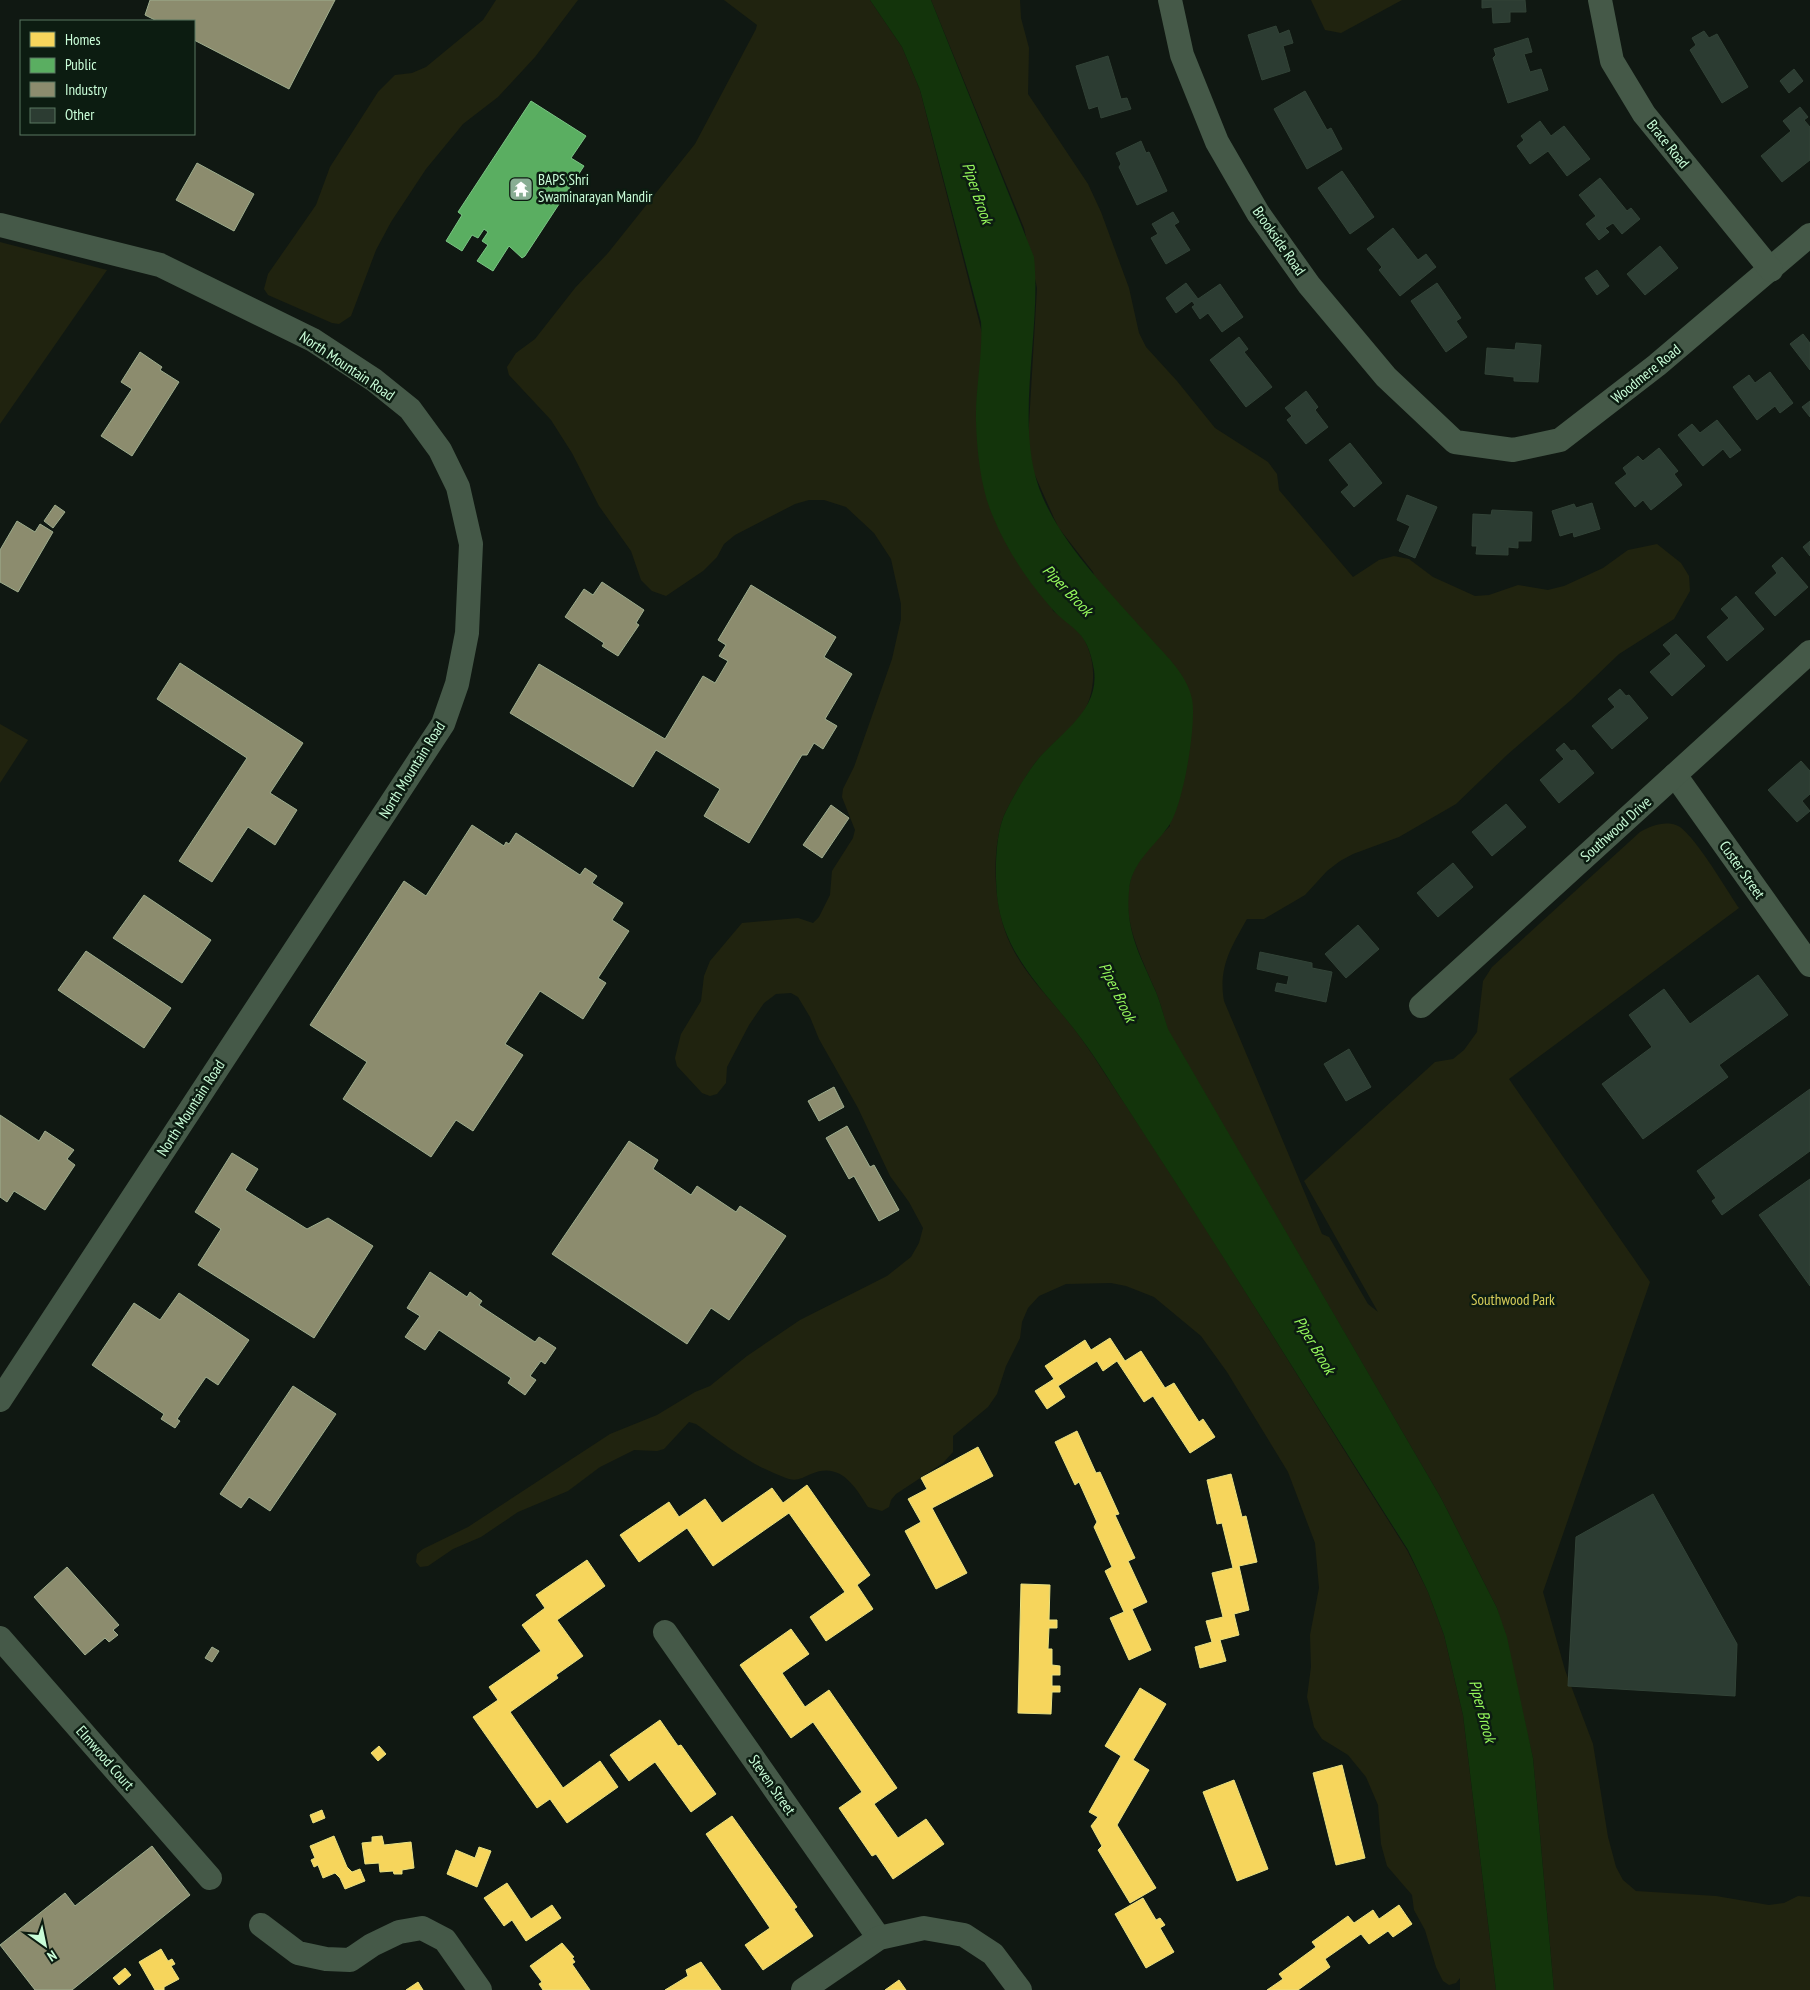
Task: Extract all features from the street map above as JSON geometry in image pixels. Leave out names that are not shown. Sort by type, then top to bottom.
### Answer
[{"type":"street","name":"Brookside Road","points":[[1170,0],[1182,55],[1217,142],[1258,213],[1309,286],[1386,377],[1455,442]]},
{"type":"street","name":"Brace Road","points":[[1600,0],[1612,61],[1644,114],[1770,270]]},
{"type":"street","name":"North Mountain Road","points":[[0,225],[160,265],[313,340],[374,380],[410,409],[440,450],[458,487],[470,544],[467,633],[458,684],[443,724],[0,1400]]},
{"type":"street","name":"Woodmere Road","points":[[1455,442],[1513,450],[1560,440],[1657,365],[1810,235]]},
{"type":"street","name":"Southwood Drive","points":[[1421,1006],[1810,652]]},
{"type":"street","name":"Custer Street","points":[[1675,775],[1810,965]]},
{"type":"street","name":"Steven Street","points":[[665,1632],[880,1938]]},
{"type":"street","name":"Elmwood Court","points":[[0,1638],[210,1878]]},
{"type":"street","points":[[261,1925],[298,1952],[326,1959],[350,1960],[372,1945],[399,1932],[422,1928],[445,1940],[480,1990]]},
{"type":"street","points":[[803,1990],[880,1938],[924,1928],[964,1935],[993,1954],[1020,1990]]},
{"type":"green space","points":[[496,0],[578,0],[535,57],[498,97],[463,124],[426,169],[391,222],[376,250],[351,316],[339,324],[332,323],[268,295],[264,289],[268,274],[316,205],[330,167],[378,92],[395,75],[412,73],[426,67],[483,20]]},
{"type":"green space","points":[[724,0],[870,0],[902,47],[920,90],[1053,611],[1077,629],[1090,652],[1092,664],[1092,688],[1085,710],[1078,720],[1035,763],[1004,815],[999,834],[996,862],[998,905],[1001,918],[1018,959],[1088,1048],[1161,1159],[1407,1550],[1428,1592],[1444,1635],[1463,1715],[1496,1990],[1460,1990],[1460,1978],[1456,1983],[1449,1985],[1443,1981],[1436,1967],[1425,1930],[1414,1910],[1412,1895],[1387,1866],[1381,1844],[1378,1805],[1366,1777],[1348,1755],[1322,1739],[1314,1727],[1307,1697],[1311,1667],[1310,1635],[1319,1588],[1315,1543],[1288,1472],[1227,1372],[1201,1336],[1154,1297],[1126,1286],[1111,1283],[1066,1284],[1039,1296],[1028,1308],[1022,1322],[1020,1338],[1006,1366],[997,1394],[988,1407],[953,1436],[953,1452],[943,1463],[896,1494],[891,1500],[889,1507],[882,1511],[868,1507],[852,1484],[838,1473],[821,1471],[799,1479],[786,1478],[750,1461],[696,1424],[689,1422],[664,1449],[657,1451],[634,1450],[600,1467],[568,1491],[518,1512],[481,1537],[453,1549],[428,1566],[420,1567],[416,1562],[417,1554],[423,1549],[468,1527],[610,1434],[657,1415],[695,1392],[710,1386],[747,1356],[800,1320],[887,1276],[911,1257],[919,1243],[923,1228],[909,1202],[890,1176],[858,1108],[798,997],[791,993],[776,994],[764,1003],[749,1025],[727,1067],[726,1083],[717,1094],[710,1096],[702,1093],[677,1066],[675,1058],[681,1034],[701,1001],[704,976],[710,961],[742,923],[798,918],[813,923],[819,917],[830,895],[832,871],[853,838],[855,830],[842,797],[843,789],[854,767],[892,659],[901,619],[901,604],[891,559],[874,533],[846,507],[824,500],[809,500],[795,504],[735,535],[724,544],[717,557],[703,571],[666,596],[652,591],[641,580],[631,551],[599,506],[572,453],[551,420],[509,375],[507,367],[516,353],[535,339],[575,288],[608,253],[695,144],[757,25]]},
{"type":"green space","name":"Southwood Park","points":[[931,0],[1020,0],[1021,18],[1029,48],[1028,94],[1088,184],[1101,212],[1129,288],[1139,333],[1146,347],[1177,381],[1215,428],[1268,462],[1277,474],[1279,490],[1353,577],[1379,560],[1394,556],[1409,559],[1433,577],[1475,596],[1489,595],[1518,585],[1548,590],[1564,586],[1603,568],[1628,550],[1657,544],[1681,563],[1689,576],[1690,591],[1674,619],[1619,654],[1571,700],[1508,754],[1456,804],[1399,837],[1353,854],[1340,861],[1327,871],[1305,895],[1264,919],[1247,919],[1231,949],[1224,968],[1224,1001],[1322,1234],[1329,1237],[1368,1304],[1378,1312],[1304,1181],[1435,1062],[1453,1059],[1464,1050],[1477,1032],[1483,981],[1492,967],[1640,832],[1657,825],[1671,824],[1683,829],[1700,849],[1739,908],[1509,1079],[1650,1282],[1543,1592],[1565,1670],[1593,1744],[1608,1837],[1616,1867],[1623,1880],[1636,1891],[1716,1896],[1769,1905],[1784,1903],[1798,1896],[1810,1897],[1810,1990],[1554,1990],[1533,1758],[1497,1608],[1441,1498],[1167,1029],[1158,997],[1136,945],[1128,913],[1131,880],[1140,859],[1170,826],[1093,572],[1058,527],[1033,471],[1028,441],[1037,288],[1024,228]]},
{"type":"green space","points":[[1311,0],[1402,0],[1341,33],[1325,30]]},
{"type":"green space","points":[[0,242],[107,270],[0,424]]},
{"type":"green space","points":[[0,724],[28,740],[0,783]]},
{"type":"water","name":"Piper Brook","points":[[870,0],[931,0],[1034,257],[1034,318],[1029,411],[1030,441],[1034,470],[1043,498],[1076,552],[1173,663],[1189,689],[1193,711],[1191,745],[1179,802],[1168,827],[1138,864],[1131,881],[1128,905],[1129,919],[1135,943],[1158,997],[1168,1029],[1441,1498],[1497,1608],[1507,1637],[1533,1758],[1554,1990],[1496,1990],[1463,1715],[1444,1635],[1428,1592],[1408,1550],[1101,1067],[1081,1038],[1025,968],[1007,935],[997,896],[996,857],[1000,827],[1009,805],[1035,763],[1075,722],[1084,710],[1094,685],[1094,670],[1087,645],[1082,637],[1055,612],[1024,574],[1005,542],[990,508],[980,472],[977,434],[976,410],[981,322],[920,90],[902,47]]},
{"type":"building: Homes","points":[[1110,1338],[1125,1361],[1141,1351],[1165,1388],[1174,1383],[1199,1422],[1203,1419],[1215,1437],[1190,1453],[1153,1396],[1144,1402],[1117,1361],[1103,1371],[1097,1361],[1058,1386],[1065,1397],[1047,1409],[1035,1391],[1054,1379],[1045,1366],[1085,1340],[1091,1350]]},
{"type":"building: Homes","points":[[1077,1431],[1096,1473],[1100,1472],[1119,1514],[1115,1515],[1135,1558],[1128,1561],[1147,1602],[1132,1609],[1151,1650],[1129,1660],[1110,1618],[1124,1612],[1105,1571],[1112,1567],[1094,1527],[1097,1522],[1079,1482],[1075,1485],[1055,1442]]},
{"type":"building: Homes","points":[[978,1447],[993,1476],[932,1508],[967,1573],[936,1589],[905,1531],[921,1522],[908,1499],[927,1489],[921,1478]]},
{"type":"building: Homes","points":[[1231,1474],[1242,1517],[1246,1516],[1257,1562],[1239,1566],[1249,1610],[1234,1614],[1239,1635],[1220,1640],[1226,1661],[1200,1668],[1195,1647],[1212,1642],[1206,1621],[1223,1617],[1212,1573],[1233,1568],[1222,1523],[1217,1524],[1207,1480]]},
{"type":"building: Homes","points":[[807,1485],[870,1575],[857,1585],[873,1609],[826,1641],[810,1617],[845,1592],[789,1513],[713,1566],[687,1528],[639,1562],[620,1535],[669,1502],[679,1517],[705,1499],[722,1523],[772,1488],[783,1503]]},
{"type":"building: Homes","points":[[587,1560],[605,1586],[557,1620],[583,1656],[556,1675],[558,1678],[510,1712],[563,1788],[600,1761],[618,1787],[567,1823],[550,1799],[537,1808],[473,1717],[498,1700],[489,1687],[541,1651],[522,1625],[545,1608],[536,1595]]},
{"type":"building: Homes","points":[[1021,1584],[1050,1585],[1049,1620],[1057,1620],[1057,1628],[1049,1628],[1048,1649],[1052,1649],[1052,1665],[1060,1666],[1060,1675],[1052,1675],[1052,1686],[1060,1686],[1060,1692],[1052,1692],[1051,1714],[1018,1713]]},
{"type":"building: Homes","points":[[791,1629],[809,1654],[782,1673],[805,1707],[829,1690],[897,1788],[874,1804],[898,1838],[926,1819],[944,1844],[893,1879],[876,1854],[872,1856],[839,1808],[862,1792],[813,1722],[791,1738],[740,1665]]},
{"type":"building: Homes","points":[[1140,1688],[1166,1704],[1133,1760],[1149,1770],[1117,1825],[1156,1888],[1130,1903],[1098,1850],[1102,1846],[1091,1826],[1098,1817],[1089,1812],[1121,1756],[1105,1746]]},
{"type":"building: Homes","points":[[660,1720],[678,1746],[681,1745],[716,1794],[691,1812],[655,1762],[629,1781],[610,1755]]},
{"type":"building: Homes","points":[[379,1746],[386,1754],[378,1761],[371,1753]]},
{"type":"building: Homes","points":[[1342,1765],[1365,1858],[1336,1865],[1313,1773]]},
{"type":"building: Homes","points":[[1234,1780],[1268,1869],[1237,1881],[1203,1792]]},
{"type":"building: Homes","points":[[322,1810],[325,1818],[313,1823],[310,1815]]},
{"type":"building: Homes","points":[[732,1816],[797,1907],[794,1909],[813,1936],[763,1970],[745,1945],[770,1928],[706,1834]]},
{"type":"building: Homes","points":[[334,1836],[347,1867],[352,1872],[360,1869],[365,1881],[345,1889],[340,1878],[335,1873],[323,1878],[318,1865],[314,1867],[311,1860],[315,1858],[310,1846]]},
{"type":"building: Homes","points":[[382,1836],[384,1845],[411,1842],[414,1868],[402,1870],[402,1874],[394,1874],[393,1871],[380,1872],[379,1863],[365,1864],[362,1843],[372,1842],[372,1837]]},
{"type":"building: Homes","points":[[479,1847],[491,1851],[477,1887],[447,1874],[456,1850],[475,1858]]},
{"type":"building: Homes","points":[[507,1883],[531,1919],[552,1905],[561,1918],[526,1941],[512,1920],[504,1926],[484,1898]]},
{"type":"building: Homes","points":[[1143,1898],[1156,1920],[1160,1918],[1165,1925],[1160,1928],[1174,1952],[1146,1968],[1115,1914]]},
{"type":"building: Homes","points":[[1399,1905],[1412,1924],[1393,1937],[1388,1931],[1369,1944],[1361,1934],[1325,1959],[1330,1967],[1298,1990],[1267,1990],[1283,1979],[1279,1974],[1316,1947],[1312,1942],[1348,1916],[1354,1923],[1373,1910],[1379,1919]]},
{"type":"building: Homes","points":[[562,1943],[574,1957],[572,1958],[575,1962],[572,1964],[590,1990],[543,1990],[539,1984],[542,1982],[530,1966]]},
{"type":"building: Homes","points":[[161,1949],[168,1961],[172,1959],[175,1964],[171,1966],[179,1979],[164,1987],[164,1990],[155,1990],[139,1962]]},
{"type":"building: Homes","points":[[701,1962],[721,1990],[665,1990],[688,1976],[686,1970]]},
{"type":"building: Homes","points":[[125,1968],[131,1975],[119,1985],[113,1978]]},
{"type":"building: Homes","points":[[899,1980],[906,1990],[885,1990]]},
{"type":"building: Homes","points":[[418,1982],[423,1990],[406,1990]]},
{"type":"building: Public","name":"BAPS Shri Swaminarayan Mandir","points":[[531,101],[586,136],[571,158],[584,166],[525,256],[522,258],[509,246],[493,271],[477,261],[488,245],[482,241],[488,232],[484,229],[478,238],[472,235],[462,251],[446,241],[462,215],[458,212]]},
{"type":"building: Industry","points":[[150,0],[335,0],[289,89],[195,41],[195,20],[155,20],[145,15]]},
{"type":"building: Industry","points":[[197,163],[254,194],[234,231],[176,200]]},
{"type":"building: Industry","points":[[140,352],[162,367],[160,370],[179,382],[132,456],[101,436],[132,389],[121,382]]},
{"type":"building: Industry","points":[[55,505],[65,512],[53,528],[44,521]]},
{"type":"building: Industry","points":[[17,521],[35,532],[40,524],[53,532],[18,592],[0,582],[0,550]]},
{"type":"building: Industry","points":[[602,582],[644,610],[636,623],[639,625],[618,656],[602,646],[604,643],[565,617],[584,589],[593,595]]},
{"type":"building: Industry","points":[[751,585],[836,637],[824,657],[852,674],[825,719],[837,726],[823,749],[814,743],[807,755],[802,755],[749,843],[704,816],[720,789],[656,750],[633,787],[510,713],[539,664],[665,739],[703,676],[715,683],[728,661],[719,656],[726,645],[718,640]]},
{"type":"building: Industry","points":[[180,663],[303,743],[270,793],[297,810],[275,845],[248,827],[212,882],[179,861],[247,758],[157,699]]},
{"type":"building: Industry","points":[[831,805],[849,818],[822,858],[803,845]]},
{"type":"building: Industry","points":[[472,825],[504,846],[506,842],[509,844],[516,833],[580,875],[585,868],[597,876],[592,883],[623,903],[612,920],[629,931],[598,978],[606,983],[583,1019],[540,991],[505,1044],[523,1055],[473,1131],[456,1120],[431,1157],[343,1099],[367,1062],[310,1025],[404,881],[426,896]]},
{"type":"building: Industry","points":[[144,895],[211,940],[182,983],[113,938]]},
{"type":"building: Industry","points":[[86,951],[171,1008],[144,1048],[58,990]]},
{"type":"building: Industry","points":[[834,1087],[844,1107],[819,1121],[808,1101]]},
{"type":"building: Industry","points":[[0,1115],[39,1141],[45,1131],[74,1150],[67,1159],[75,1165],[45,1210],[14,1191],[7,1202],[0,1197]]},
{"type":"building: Industry","points":[[847,1126],[870,1167],[874,1165],[899,1210],[879,1221],[854,1176],[849,1179],[826,1138]]},
{"type":"building: Industry","points":[[629,1141],[658,1160],[653,1169],[691,1195],[697,1186],[736,1212],[740,1206],[786,1236],[729,1320],[711,1308],[687,1344],[552,1254]]},
{"type":"building: Industry","points":[[232,1153],[258,1169],[245,1190],[307,1229],[328,1218],[373,1246],[314,1338],[198,1265],[221,1229],[195,1212]]},
{"type":"building: Industry","points":[[430,1272],[467,1297],[470,1292],[482,1301],[479,1305],[535,1342],[539,1337],[556,1348],[545,1364],[541,1361],[530,1376],[536,1380],[525,1395],[508,1383],[511,1378],[439,1330],[425,1350],[405,1337],[420,1316],[407,1308]]},
{"type":"building: Industry","points":[[179,1293],[249,1340],[218,1385],[206,1377],[177,1419],[180,1421],[175,1428],[161,1419],[164,1414],[92,1365],[134,1303],[160,1320]]},
{"type":"building: Industry","points":[[293,1386],[336,1414],[270,1511],[249,1497],[241,1508],[220,1494]]},
{"type":"building: Industry","points":[[67,1567],[119,1625],[113,1630],[118,1635],[109,1642],[105,1638],[85,1655],[34,1597]]},
{"type":"building: Industry","points":[[212,1647],[219,1651],[212,1662],[205,1658]]},
{"type":"building: Industry","points":[[152,1846],[190,1895],[72,1990],[35,1990],[0,1945],[65,1893],[75,1906]]},
{"type":"building: Other","points":[[1482,0],[1525,0],[1526,12],[1510,12],[1510,22],[1493,23],[1492,7],[1482,8]]},
{"type":"building: Other","points":[[1276,26],[1279,34],[1289,30],[1293,43],[1283,46],[1290,71],[1262,80],[1248,35]]},
{"type":"building: Other","points":[[1704,31],[1709,38],[1717,34],[1748,87],[1722,103],[1690,50],[1696,45],[1692,38]]},
{"type":"building: Other","points":[[1528,38],[1532,52],[1524,54],[1530,72],[1541,69],[1548,90],[1508,103],[1493,58],[1496,55],[1494,49]]},
{"type":"building: Other","points":[[1108,56],[1121,99],[1127,98],[1131,109],[1101,118],[1098,106],[1089,109],[1076,66]]},
{"type":"building: Other","points":[[1794,69],[1803,81],[1789,93],[1780,81]]},
{"type":"building: Other","points":[[1305,91],[1327,130],[1331,128],[1342,149],[1307,169],[1274,109]]},
{"type":"building: Other","points":[[1800,107],[1808,117],[1804,120],[1810,127],[1810,160],[1782,182],[1761,156],[1791,131],[1783,121]]},
{"type":"building: Other","points":[[1540,121],[1551,136],[1564,126],[1590,159],[1567,176],[1548,151],[1530,164],[1517,146],[1524,140],[1521,136]]},
{"type":"building: Other","points":[[1141,141],[1146,153],[1149,152],[1167,191],[1137,205],[1119,167],[1121,164],[1116,153]]},
{"type":"building: Other","points":[[1342,171],[1374,217],[1350,234],[1318,188]]},
{"type":"building: Other","points":[[1600,178],[1627,211],[1631,208],[1640,219],[1622,234],[1613,223],[1605,228],[1609,232],[1599,240],[1586,224],[1596,216],[1579,195]]},
{"type":"building: Other","points":[[1173,212],[1179,222],[1174,225],[1190,250],[1166,264],[1151,238],[1158,234],[1152,224]]},
{"type":"building: Other","points":[[1393,228],[1418,260],[1426,254],[1436,267],[1400,296],[1379,270],[1382,267],[1367,249]]},
{"type":"building: Other","points":[[1660,246],[1678,268],[1645,295],[1627,274]]},
{"type":"building: Other","points":[[1597,270],[1609,286],[1597,295],[1585,278]]},
{"type":"building: Other","points":[[1186,283],[1198,299],[1220,284],[1243,317],[1222,332],[1208,313],[1200,319],[1192,307],[1195,305],[1192,301],[1176,313],[1166,298]]},
{"type":"building: Other","points":[[1437,283],[1461,318],[1456,321],[1467,337],[1446,352],[1411,301]]},
{"type":"building: Other","points":[[1803,334],[1810,343],[1810,370],[1790,344]]},
{"type":"building: Other","points":[[1239,337],[1248,349],[1244,352],[1272,387],[1246,407],[1210,360]]},
{"type":"building: Other","points":[[1516,343],[1541,345],[1538,382],[1514,381],[1514,377],[1485,374],[1487,348],[1515,350]]},
{"type":"building: Other","points":[[1770,372],[1793,403],[1780,413],[1775,406],[1757,420],[1733,387],[1749,375],[1755,383]]},
{"type":"building: Other","points":[[1306,391],[1318,407],[1315,410],[1328,427],[1306,444],[1287,420],[1292,416],[1285,408]]},
{"type":"building: Other","points":[[1810,401],[1810,417],[1802,407]]},
{"type":"building: Other","points":[[1717,420],[1741,450],[1730,458],[1723,449],[1703,466],[1678,435],[1692,424],[1700,433]]},
{"type":"building: Other","points":[[1350,443],[1382,483],[1354,507],[1341,492],[1349,485],[1329,460]]},
{"type":"building: Other","points":[[1659,448],[1678,471],[1674,474],[1682,485],[1651,510],[1643,500],[1635,507],[1615,483],[1627,474],[1623,468],[1638,456],[1643,461]]},
{"type":"building: Other","points":[[1407,495],[1437,507],[1415,558],[1399,551],[1410,526],[1397,520]]},
{"type":"building: Other","points":[[1592,503],[1600,529],[1574,537],[1573,532],[1560,536],[1552,511],[1574,504],[1576,508]]},
{"type":"building: Other","points":[[1492,510],[1532,512],[1531,541],[1518,541],[1518,548],[1508,547],[1508,555],[1476,554],[1477,546],[1472,546],[1473,514],[1491,515]]},
{"type":"building: Other","points":[[1810,541],[1810,556],[1803,547]]},
{"type":"building: Other","points":[[1782,557],[1808,587],[1775,616],[1755,593],[1777,573],[1772,566]]},
{"type":"building: Other","points":[[1736,596],[1764,629],[1727,661],[1707,637],[1729,618],[1721,609]]},
{"type":"building: Other","points":[[1676,634],[1705,666],[1672,696],[1650,672],[1671,654],[1663,645]]},
{"type":"building: Other","points":[[1620,689],[1626,696],[1629,695],[1648,718],[1612,749],[1592,726],[1615,707],[1608,699]]},
{"type":"building: Other","points":[[1564,743],[1571,751],[1575,750],[1594,773],[1559,803],[1540,780],[1564,759],[1556,750]]},
{"type":"building: Other","points":[[1801,761],[1810,771],[1810,794],[1802,801],[1810,811],[1797,822],[1768,790]]},
{"type":"building: Other","points":[[1506,804],[1526,827],[1492,856],[1472,832]]},
{"type":"building: Other","points":[[1453,863],[1473,887],[1438,917],[1417,893]]},
{"type":"building: Other","points":[[1358,925],[1379,949],[1346,978],[1325,954]]},
{"type":"building: Other","points":[[1260,952],[1312,963],[1312,968],[1332,972],[1326,1002],[1275,991],[1277,983],[1287,985],[1289,976],[1257,969]]},
{"type":"building: Other","points":[[1758,975],[1788,1015],[1719,1065],[1728,1077],[1643,1139],[1602,1084],[1652,1047],[1629,1015],[1664,989],[1690,1024]]},
{"type":"building: Other","points":[[1349,1049],[1371,1087],[1346,1101],[1324,1064]]},
{"type":"building: Other","points":[[1810,1089],[1810,1151],[1722,1215],[1712,1201],[1716,1198],[1697,1171]]},
{"type":"building: Other","points":[[1810,1179],[1810,1286],[1759,1215]]},
{"type":"building: Other","points":[[1653,1494],[1737,1644],[1735,1696],[1568,1686],[1576,1537]]},
{"type":"place","name":"BAPS Shri Swaminarayan Mandir","points":[[521,189]]}]
